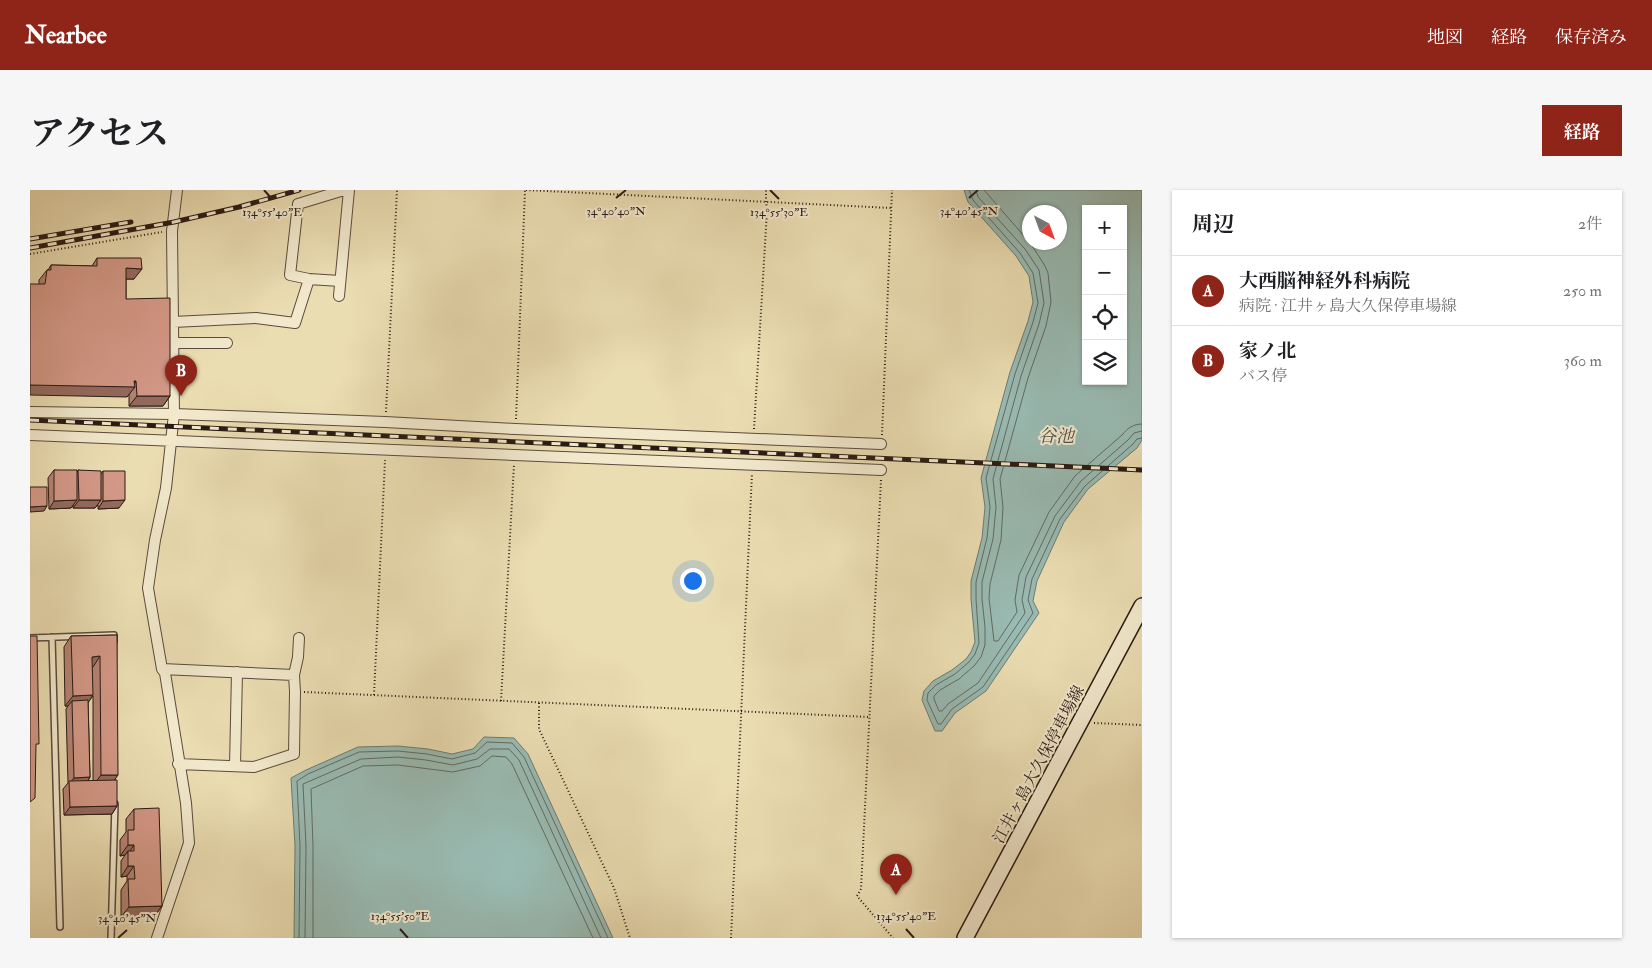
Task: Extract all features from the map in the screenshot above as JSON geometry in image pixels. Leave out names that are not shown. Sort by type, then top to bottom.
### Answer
[{"type":"main road","name":"江井ヶ島大久保停車場線","points":[[965,938],[1142,606]]},
{"type":"street","points":[[158,938],[189,843],[186,803],[178,764],[165,673],[162,669],[148,588],[155,540],[166,488],[174,414],[172,230],[177,190]]},
{"type":"street","points":[[340,281],[309,279],[290,275],[298,204],[344,190]]},
{"type":"street","points":[[339,296],[349,190]]},
{"type":"street","points":[[173,322],[256,318],[295,323],[309,279]]},
{"type":"street","points":[[173,343],[227,343]]},
{"type":"street","points":[[30,412],[174,414],[882,444]]},
{"type":"street","points":[[30,435],[385,448],[881,470]]},
{"type":"street","points":[[178,764],[254,767],[294,754],[296,692],[294,675],[298,657],[299,638]]},
{"type":"street","points":[[162,669],[294,675]]},
{"type":"street","points":[[234,766],[236,672]]},
{"type":"lane","points":[[30,638],[114,635],[114,644]]},
{"type":"lane","points":[[52,637],[60,927]]},
{"type":"lane","points":[[111,938],[115,797]]},
{"type":"path","points":[[385,422],[397,190]]},
{"type":"path","points":[[526,190],[891,208]]},
{"type":"path","points":[[753,438],[767,211],[766,190]]},
{"type":"path","points":[[882,444],[892,190]]},
{"type":"path","points":[[30,254],[172,230]]},
{"type":"path","points":[[374,695],[385,448]]},
{"type":"path","points":[[731,938],[752,465]]},
{"type":"path","points":[[881,470],[861,889],[857,896],[893,938]]},
{"type":"path","points":[[296,692],[869,717]]},
{"type":"path","points":[[539,703],[539,729],[614,888],[630,938]]},
{"type":"path","points":[[1080,723],[1142,725]]},
{"type":"water","name":"谷池","points":[[964,190],[1142,190],[1142,440],[1137,448],[1088,489],[1064,522],[1037,581],[1033,601],[1039,613],[986,691],[955,713],[942,731],[935,731],[922,700],[924,691],[933,681],[966,659],[975,642],[971,581],[982,538],[985,507],[981,478],[1010,372],[1033,302],[1029,276],[1016,256],[968,202]]},
{"type":"water","points":[[484,737],[514,738],[528,754],[613,938],[294,938],[295,846],[291,778],[358,747],[398,746],[452,754],[473,749]]},
{"type":"building","points":[[97,258],[141,258],[142,269],[126,268],[126,299],[170,298],[170,396],[137,396],[136,381],[134,381],[135,387],[30,385],[30,284],[45,284],[47,270],[51,270],[51,265],[97,266]]},
{"type":"building","points":[[54,470],[77,470],[77,500],[54,501]]},
{"type":"building","points":[[78,470],[101,471],[101,500],[79,500]]},
{"type":"building","points":[[103,471],[125,471],[125,500],[103,501]]},
{"type":"building","points":[[30,487],[47,487],[47,506],[30,507]]},
{"type":"building","points":[[117,635],[118,775],[101,775],[100,656],[92,657],[93,695],[73,696],[71,636]]},
{"type":"building","points":[[30,636],[37,636],[39,744],[36,744],[35,798],[30,802]]},
{"type":"building","points":[[88,700],[90,777],[74,778],[72,701]]},
{"type":"building","points":[[117,780],[117,806],[70,807],[69,781]]},
{"type":"building","points":[[159,808],[162,906],[129,907],[128,879],[135,879],[134,866],[128,866],[128,851],[134,851],[134,845],[128,845],[128,830],[134,830],[134,809]]},
{"type":"railway","points":[[30,248],[174,222],[239,207],[299,190]]},
{"type":"railway","points":[[30,239],[131,222]]},
{"type":"railway","points":[[30,420],[1142,470]]},
{"type":"place","name":"家ノ北","points":[[181,396]]},
{"type":"place","name":"大西脳神経外科病院","points":[[896,895]]}]
